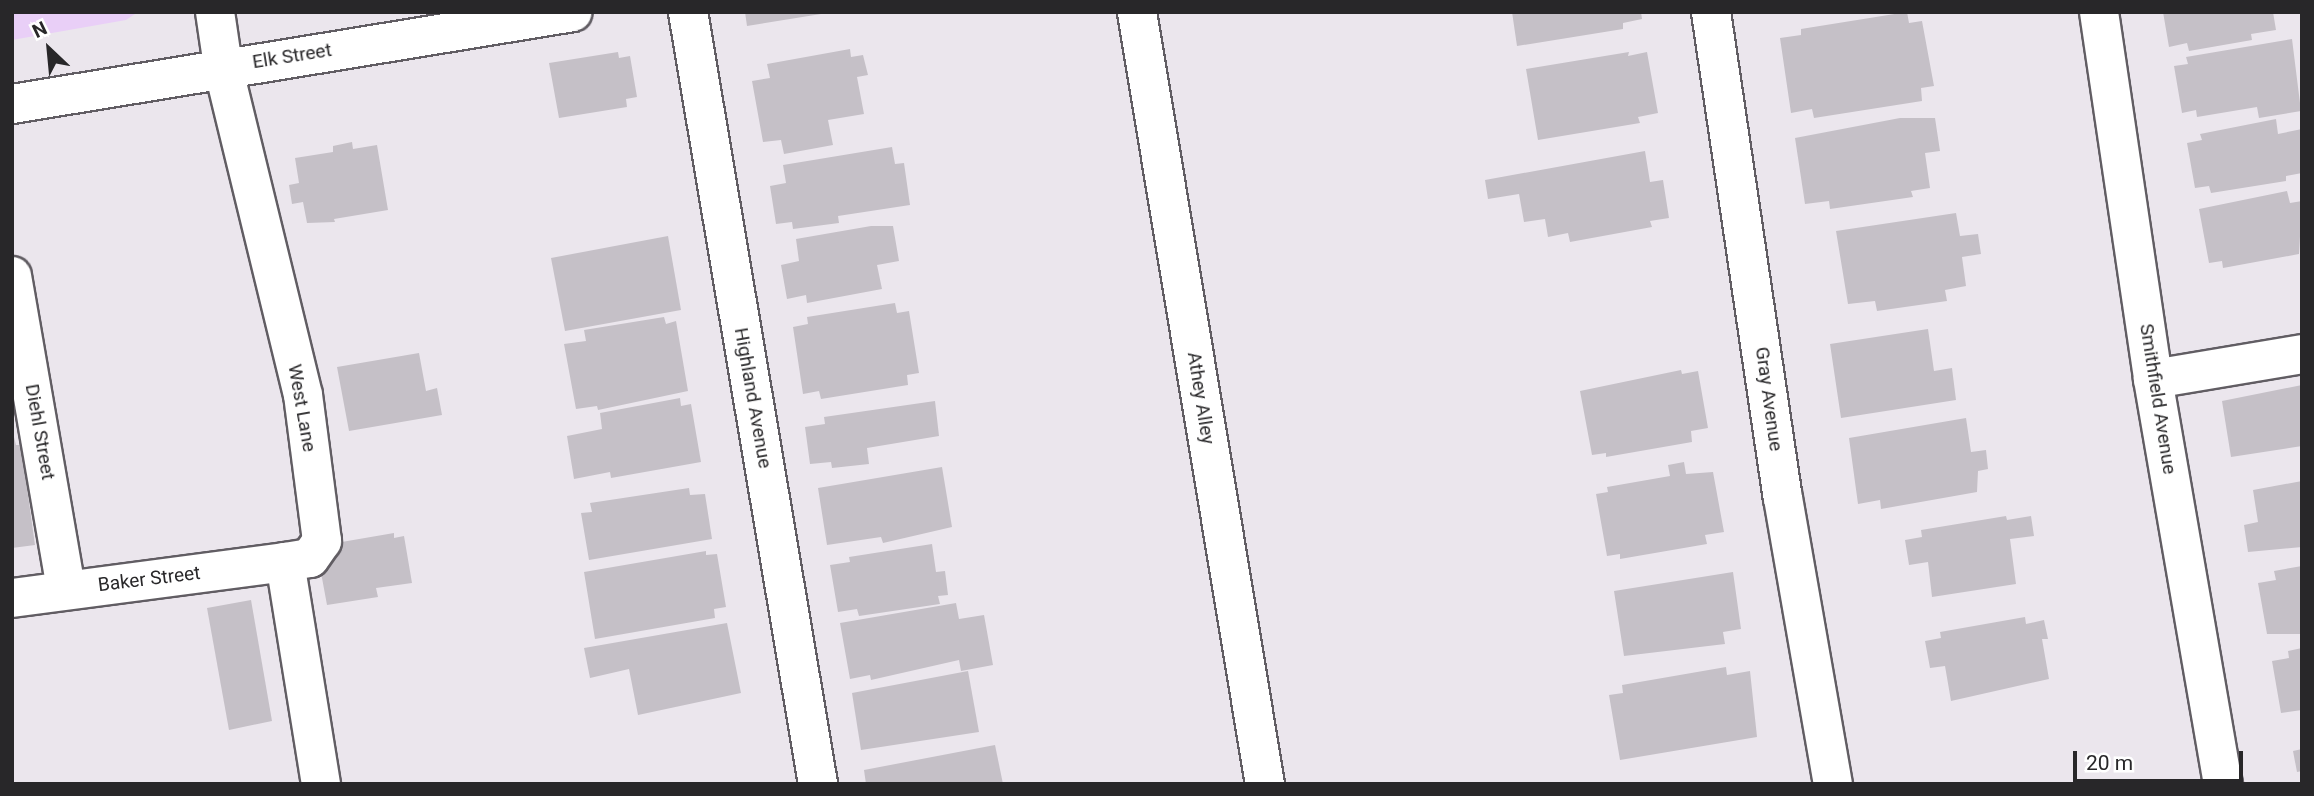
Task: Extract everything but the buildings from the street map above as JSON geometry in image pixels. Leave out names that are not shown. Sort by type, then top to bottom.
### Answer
[{"type":"street","name":"West Lane","points":[[215,12],[223,66],[303,395],[322,541],[310,558],[285,562]]},
{"type":"street","name":"Elk Street","points":[[12,104],[223,66],[573,12]]},
{"type":"street","name":"Highland Avenue","points":[[688,12],[818,784]]},
{"type":"street","name":"Athey Alley","points":[[1137,12],[1265,784]]},
{"type":"street","name":"Gray Avenue","points":[[1711,12],[1783,498],[1833,784]]},
{"type":"street","name":"Smithfield Avenue","points":[[2099,12],[2153,379],[2223,784]]},
{"type":"street","name":"Diehl Street","points":[[12,276],[66,589]]},
{"type":"street","points":[[2153,379],[2302,354]]},
{"type":"street","points":[[285,562],[321,784]]},
{"type":"street","name":"Baker Street","points":[[12,598],[285,562]]},
{"type":"shaded area","points":[[12,12],[138,12],[126,20],[12,40]]}]
